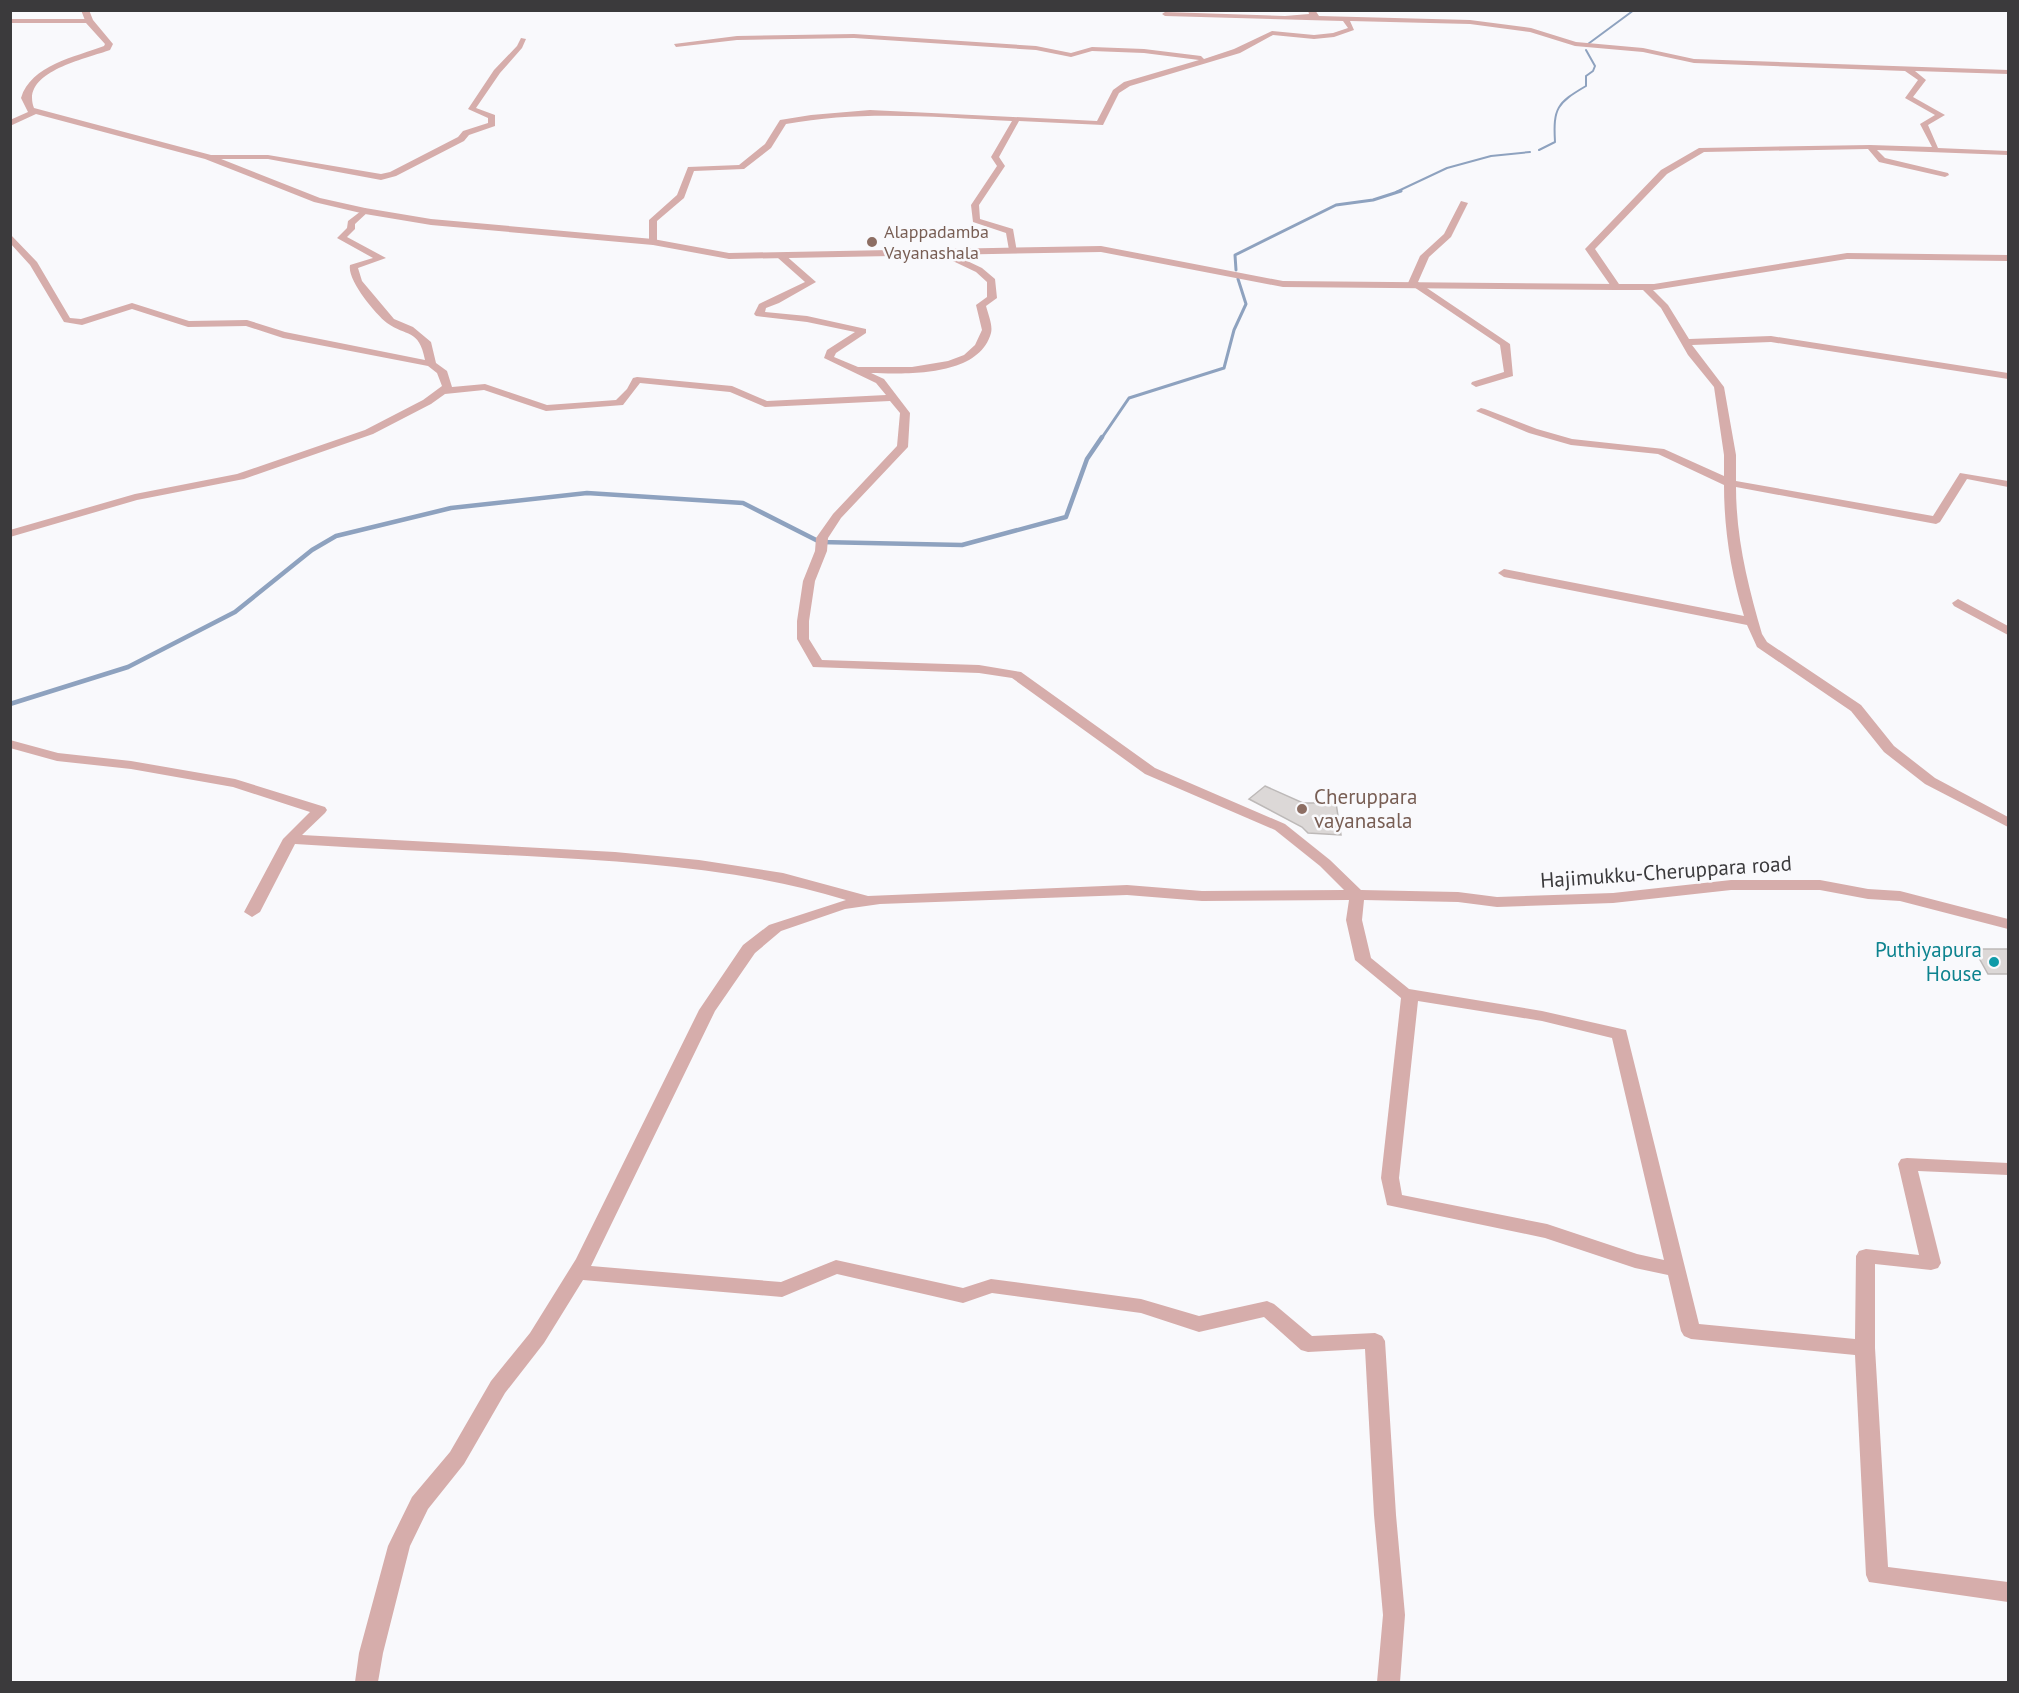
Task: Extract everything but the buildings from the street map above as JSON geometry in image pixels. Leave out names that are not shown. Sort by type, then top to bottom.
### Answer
[{"type":"street","points":[[85,10],[89,21],[109,44],[107,48],[41,73],[32,82],[25,95],[26,105],[34,112],[208,158],[317,200],[431,222],[653,242],[729,256],[1101,249],[1121,251],[1283,284],[1413,283],[1645,287],[1847,256],[2008,258]]},
{"type":"street","points":[[1165,14],[1275,17],[1312,13],[1345,19],[1470,22],[1531,30],[1571,44],[1644,50],[1694,61],[2008,72]]},
{"type":"street","points":[[653,242],[653,220],[681,196],[691,169],[741,167],[768,146],[783,122],[812,116],[897,114],[1100,123],[1116,92],[1127,84],[1237,51],[1272,33],[1314,37],[1343,33],[1352,29],[1345,19]]},
{"type":"street","points":[[10,21],[89,21]]},
{"type":"street","points":[[676,45],[736,38],[854,36],[1036,48],[1071,55],[1092,49],[1144,51],[1212,59]]},
{"type":"street","points":[[208,158],[268,157],[381,177],[393,174],[461,139],[466,133],[492,124],[492,117],[472,109],[497,72],[520,47],[523,39]]},
{"type":"street","points":[[1908,69],[1922,80],[1909,98],[1941,115],[1924,124],[1935,146]]},
{"type":"street","points":[[10,124],[34,112]]},
{"type":"street","points":[[1014,249],[1010,231],[976,220],[975,205],[1001,166],[995,157],[1017,119]]},
{"type":"street","points":[[1616,287],[1590,249],[1664,172],[1702,150],[1870,147],[2008,153]]},
{"type":"street","points":[[1870,147],[1882,160],[1945,175]]},
{"type":"street","points":[[1413,283],[1425,256],[1448,235],[1464,203]]},
{"type":"street","points":[[365,211],[351,223],[351,230],[340,238],[381,258],[353,267],[357,282],[392,321],[411,329],[427,344],[431,364]]},
{"type":"street","points":[[10,237],[34,264],[68,321],[82,322],[132,306],[188,324],[247,323],[283,335],[431,364],[442,371],[447,387],[427,402],[369,432],[240,477],[135,497],[10,534]]},
{"type":"street","points":[[856,370],[901,370],[956,364],[978,351],[987,332],[981,305],[992,298],[992,281],[979,270],[939,251]]},
{"type":"street","points":[[781,256],[810,282],[762,306],[759,314],[807,319],[863,331],[831,352],[829,358],[880,381],[905,413],[902,447],[837,516],[821,542],[809,581],[803,639],[818,664],[979,669],[1016,675],[1150,771],[1280,826],[1325,863],[1357,895],[1354,920],[1363,960],[1404,993],[1542,1016],[1620,1034],[1691,1331],[1865,1348]]},
{"type":"street","points":[[1413,283],[1440,303],[1479,325],[1504,344],[1509,374],[1476,384]]},
{"type":"street","points":[[1645,287],[1665,307],[1686,342],[1719,387],[1730,455],[1730,512],[1739,578],[1762,644],[1856,708],[1898,757],[1930,781],[2008,823]]},
{"type":"street","points":[[1686,342],[1771,339],[2008,376]]},
{"type":"street","points":[[441,391],[485,387],[546,408],[582,407],[620,402],[631,391],[637,380],[732,389],[765,404],[894,398]]},
{"type":"street","points":[[1481,411],[1533,431],[1571,442],[1660,451],[1730,483],[1936,520],[1964,475],[2008,484]]},
{"type":"street","points":[[1503,573],[1753,622]]},
{"type":"street","points":[[1958,603],[2008,631]]},
{"type":"street","points":[[10,744],[57,757],[131,765],[235,783],[320,810],[290,839],[252,912]]},
{"type":"street","points":[[290,839],[577,854],[717,865],[829,888],[867,901]]},
{"type":"street","name":"Hajimukku-Cheruppara road","points":[[867,901],[1127,890],[1202,896],[1458,897],[1497,902],[1613,898],[1731,885],[1820,885],[1868,894],[1900,896],[2008,924]]},
{"type":"street","points":[[366,1683],[371,1653],[399,1546],[420,1503],[457,1458],[498,1386],[537,1338],[577,1272],[616,1198],[646,1131],[660,1108],[707,1010],[749,949],[775,928],[843,905],[867,901]]},
{"type":"street","points":[[1410,994],[1390,1178],[1394,1200],[1548,1231],[1635,1261],[1677,1270]]},
{"type":"street","points":[[2008,1169],[1908,1164],[1931,1263],[1866,1256],[1865,1348],[1877,1575],[2008,1592]]},
{"type":"street","points":[[577,1272],[782,1290],[836,1268],[963,1296],[991,1286],[1141,1306],[1199,1324],[1267,1309],[1308,1344],[1375,1341],[1385,1515],[1394,1615],[1389,1683]]},
{"type":"waterway","points":[[1588,44],[1634,10]]},
{"type":"waterway","points":[[1539,150],[1555,142],[1556,114],[1563,102],[1586,86],[1586,76],[1593,71],[1595,66],[1586,50]]},
{"type":"waterway","points":[[1396,192],[1447,168],[1491,156],[1530,152]]},
{"type":"waterway","points":[[1236,270],[1235,255],[1336,205],[1373,200],[1401,191]]},
{"type":"waterway","points":[[1101,439],[1129,398],[1224,368],[1234,330],[1246,304],[1238,279]]},
{"type":"waterway","points":[[10,704],[128,667],[235,612],[312,550],[336,536],[451,508],[587,493],[743,503],[820,542],[962,545],[1066,517],[1087,459],[1102,437]]},
{"type":"place","name":"Alappadamba Vayanashala","points":[[872,242]]},
{"type":"place","name":"Cheruppara vayanasala","points":[[1302,809]]},
{"type":"place","name":"Puthiyapura House","points":[[1994,962]]}]
